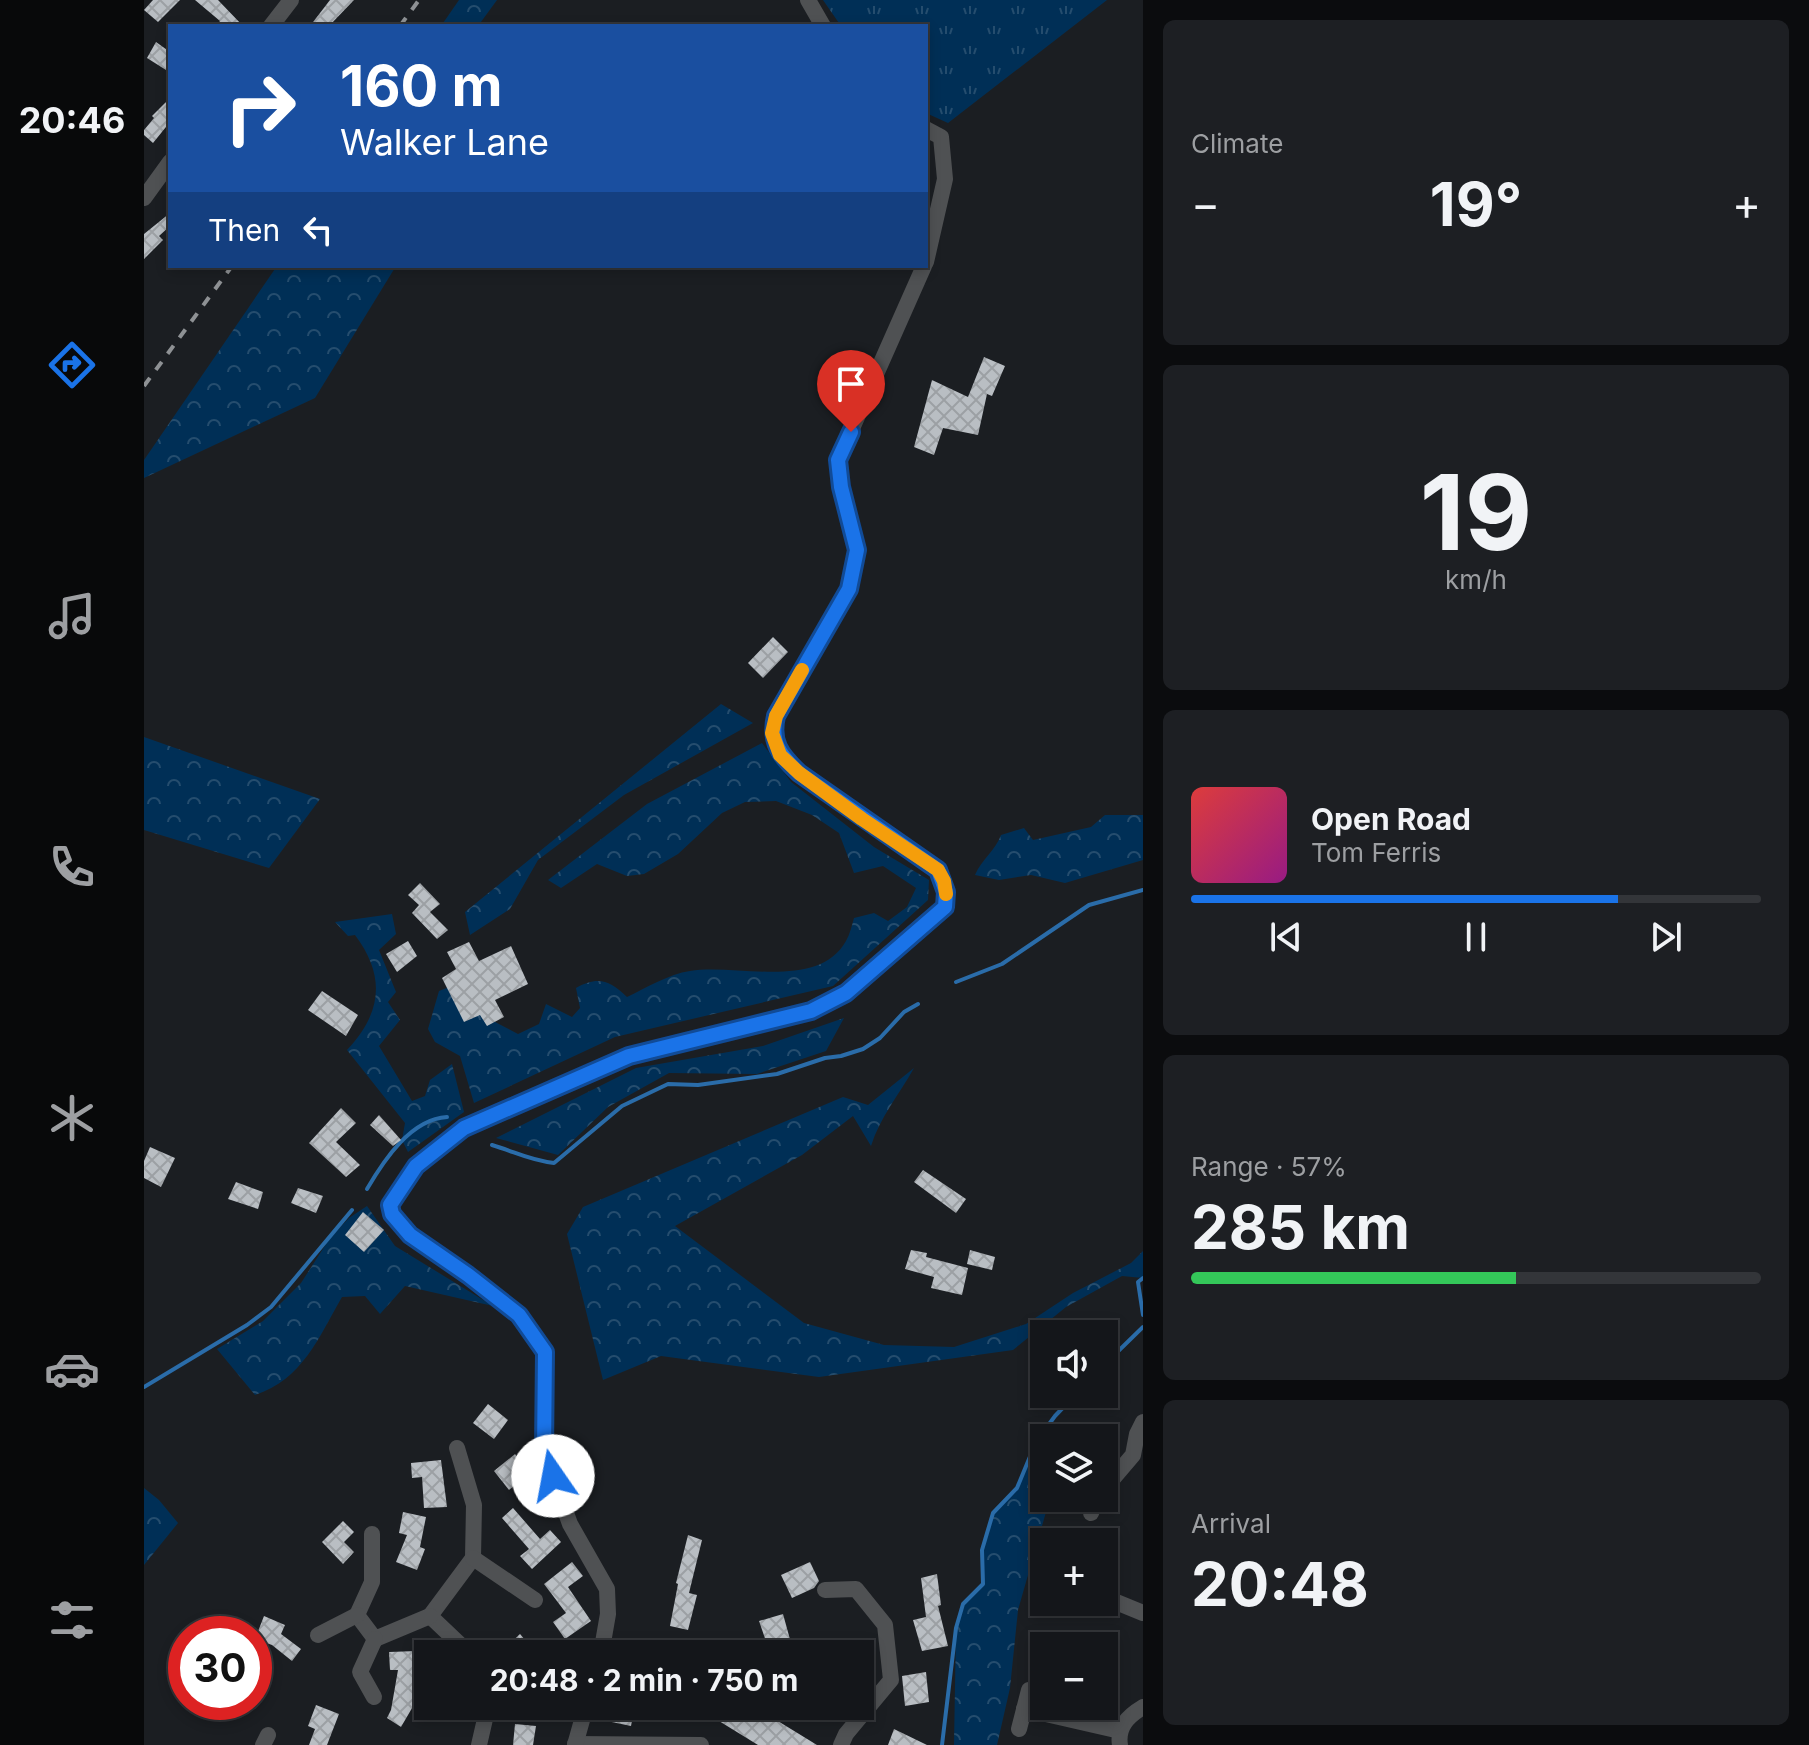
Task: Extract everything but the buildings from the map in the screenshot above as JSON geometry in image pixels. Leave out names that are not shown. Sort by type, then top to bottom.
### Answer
[{"type":"street","points":[[273,24],[291,0]]},
{"type":"street","points":[[808,0],[822,24]]},
{"type":"street","points":[[928,251],[945,179],[934,133]]},
{"type":"street","points":[[144,198],[168,165]]},
{"type":"street","points":[[603,1640],[608,1614],[607,1589],[570,1524],[544,1452],[545,1352],[519,1315],[410,1235],[392,1214],[390,1205],[416,1166],[464,1128],[629,1056],[811,1011],[846,993],[945,907],[946,892],[938,870],[799,773],[780,755],[772,733],[776,716],[849,589],[857,550],[841,487],[838,460],[923,268]]},
{"type":"street","points":[[1118,1477],[1138,1460],[1137,1434],[1143,1422]]},
{"type":"street","points":[[374,1697],[360,1672],[375,1639],[430,1616],[473,1558],[474,1505],[457,1448]]},
{"type":"street","points":[[318,1635],[357,1615],[372,1582],[372,1534]]},
{"type":"street","points":[[473,1558],[535,1600]]},
{"type":"street","points":[[825,1590],[856,1589],[885,1625],[887,1638],[891,1680],[846,1734],[841,1745]]},
{"type":"street","points":[[1118,1603],[1143,1613]]},
{"type":"street","points":[[357,1615],[375,1639]]},
{"type":"street","points":[[430,1616],[455,1640]]},
{"type":"street","points":[[1019,1729],[1029,1690]]},
{"type":"street","points":[[1024,1709],[1120,1738],[1127,1719],[1143,1707]]},
{"type":"street","points":[[479,1745],[485,1720]]},
{"type":"street","points":[[582,1720],[575,1745],[701,1745]]},
{"type":"green space","points":[[459,0],[497,0],[479,24],[442,24]]},
{"type":"green space","points":[[823,0],[1107,0],[948,123],[928,114],[928,24],[840,24]]},
{"type":"green space","points":[[276,268],[395,268],[315,398],[144,478],[144,460]]},
{"type":"green space","points":[[721,704],[753,723],[624,795],[538,860],[510,909],[470,935],[465,912]]},
{"type":"green space","points":[[144,737],[320,799],[269,868],[144,830]]},
{"type":"green space","points":[[762,743],[791,782],[874,847],[929,880],[928,900],[833,986],[615,1037],[474,1103],[460,1056],[435,1042],[428,1029],[439,991],[449,987],[476,1012],[518,1034],[539,1024],[546,1004],[572,1017],[580,1008],[576,988],[591,982],[609,984],[627,997],[666,978],[690,971],[775,972],[816,966],[833,956],[846,941],[854,918],[874,913],[888,921],[907,907],[916,888],[883,866],[854,873],[839,833],[812,815],[776,801],[745,802],[722,813],[678,854],[644,874],[627,876],[597,864],[561,888],[548,880],[647,804]]},
{"type":"green space","points":[[1105,815],[1143,815],[1143,860],[1065,883],[1031,875],[999,880],[975,875],[1001,835],[1024,828],[1033,840],[1091,827]]},
{"type":"green space","points":[[392,914],[396,934],[379,950],[396,992],[388,1002],[400,1020],[379,1046],[412,1101],[425,1096],[430,1080],[452,1064],[464,1112],[408,1152],[402,1140],[405,1123],[347,1050],[359,1036],[373,1008],[375,980],[372,965],[355,935],[348,936],[335,922]]},
{"type":"green space","points":[[844,1018],[826,1051],[757,1074],[669,1073],[608,1107],[558,1155],[496,1138],[636,1068],[763,1046]]},
{"type":"green space","points":[[914,1068],[884,1116],[871,1146],[853,1116],[802,1155],[675,1226],[804,1323],[884,1345],[954,1347],[1030,1321],[1030,1336],[1013,1350],[819,1377],[661,1356],[603,1380],[567,1234],[583,1207],[843,1097],[868,1105]]},
{"type":"green space","points":[[367,1206],[395,1246],[493,1306],[405,1286],[380,1314],[365,1296],[342,1297],[317,1342],[297,1368],[271,1388],[255,1395],[217,1349],[263,1321],[301,1283],[330,1238],[349,1218]]},
{"type":"green space","points":[[1143,1251],[1143,1278],[1122,1276],[1066,1307],[1050,1320],[1032,1320],[1073,1293],[1131,1263]]},
{"type":"green space","points":[[1030,1457],[1030,1512],[1046,1512],[1041,1528],[1030,1528],[1030,1568],[1018,1610],[1010,1688],[997,1745],[954,1745],[956,1628],[963,1604],[983,1584],[982,1550],[993,1513],[1017,1488]]},
{"type":"green space","points":[[144,1488],[178,1523],[144,1565]]},
{"type":"waterway","points":[[956,982],[1002,964],[1089,905],[1143,890]]},
{"type":"waterway","points":[[492,1145],[554,1163],[622,1106],[668,1084],[698,1085],[777,1074],[863,1049],[880,1038],[904,1012],[918,1004]]},
{"type":"waterway","points":[[367,1189],[390,1154],[410,1133],[434,1119],[447,1117]]},
{"type":"waterway","points":[[144,1387],[247,1325],[271,1307],[352,1210]]},
{"type":"waterway","points":[[1143,1278],[1138,1282],[1143,1315]]},
{"type":"waterway","points":[[1118,1351],[1143,1327]]},
{"type":"waterway","points":[[942,1745],[956,1628],[963,1604],[983,1584],[982,1550],[993,1513],[1017,1488],[1036,1442],[1063,1408]]},
{"type":"railway","points":[[401,24],[419,0]]},
{"type":"railway","points":[[144,386],[231,268]]},
{"type":"slow traffic","points":[[802,670],[776,716],[772,733],[780,755],[799,773],[862,819],[938,870],[946,894]]},
{"type":"route","points":[[553,1476],[544,1452],[545,1352],[519,1315],[410,1235],[392,1214],[390,1205],[416,1166],[464,1128],[629,1056],[811,1011],[846,993],[945,907],[944,881],[938,870],[799,773],[780,755],[772,733],[776,716],[849,589],[857,550],[841,487],[838,460],[851,432]]}]
